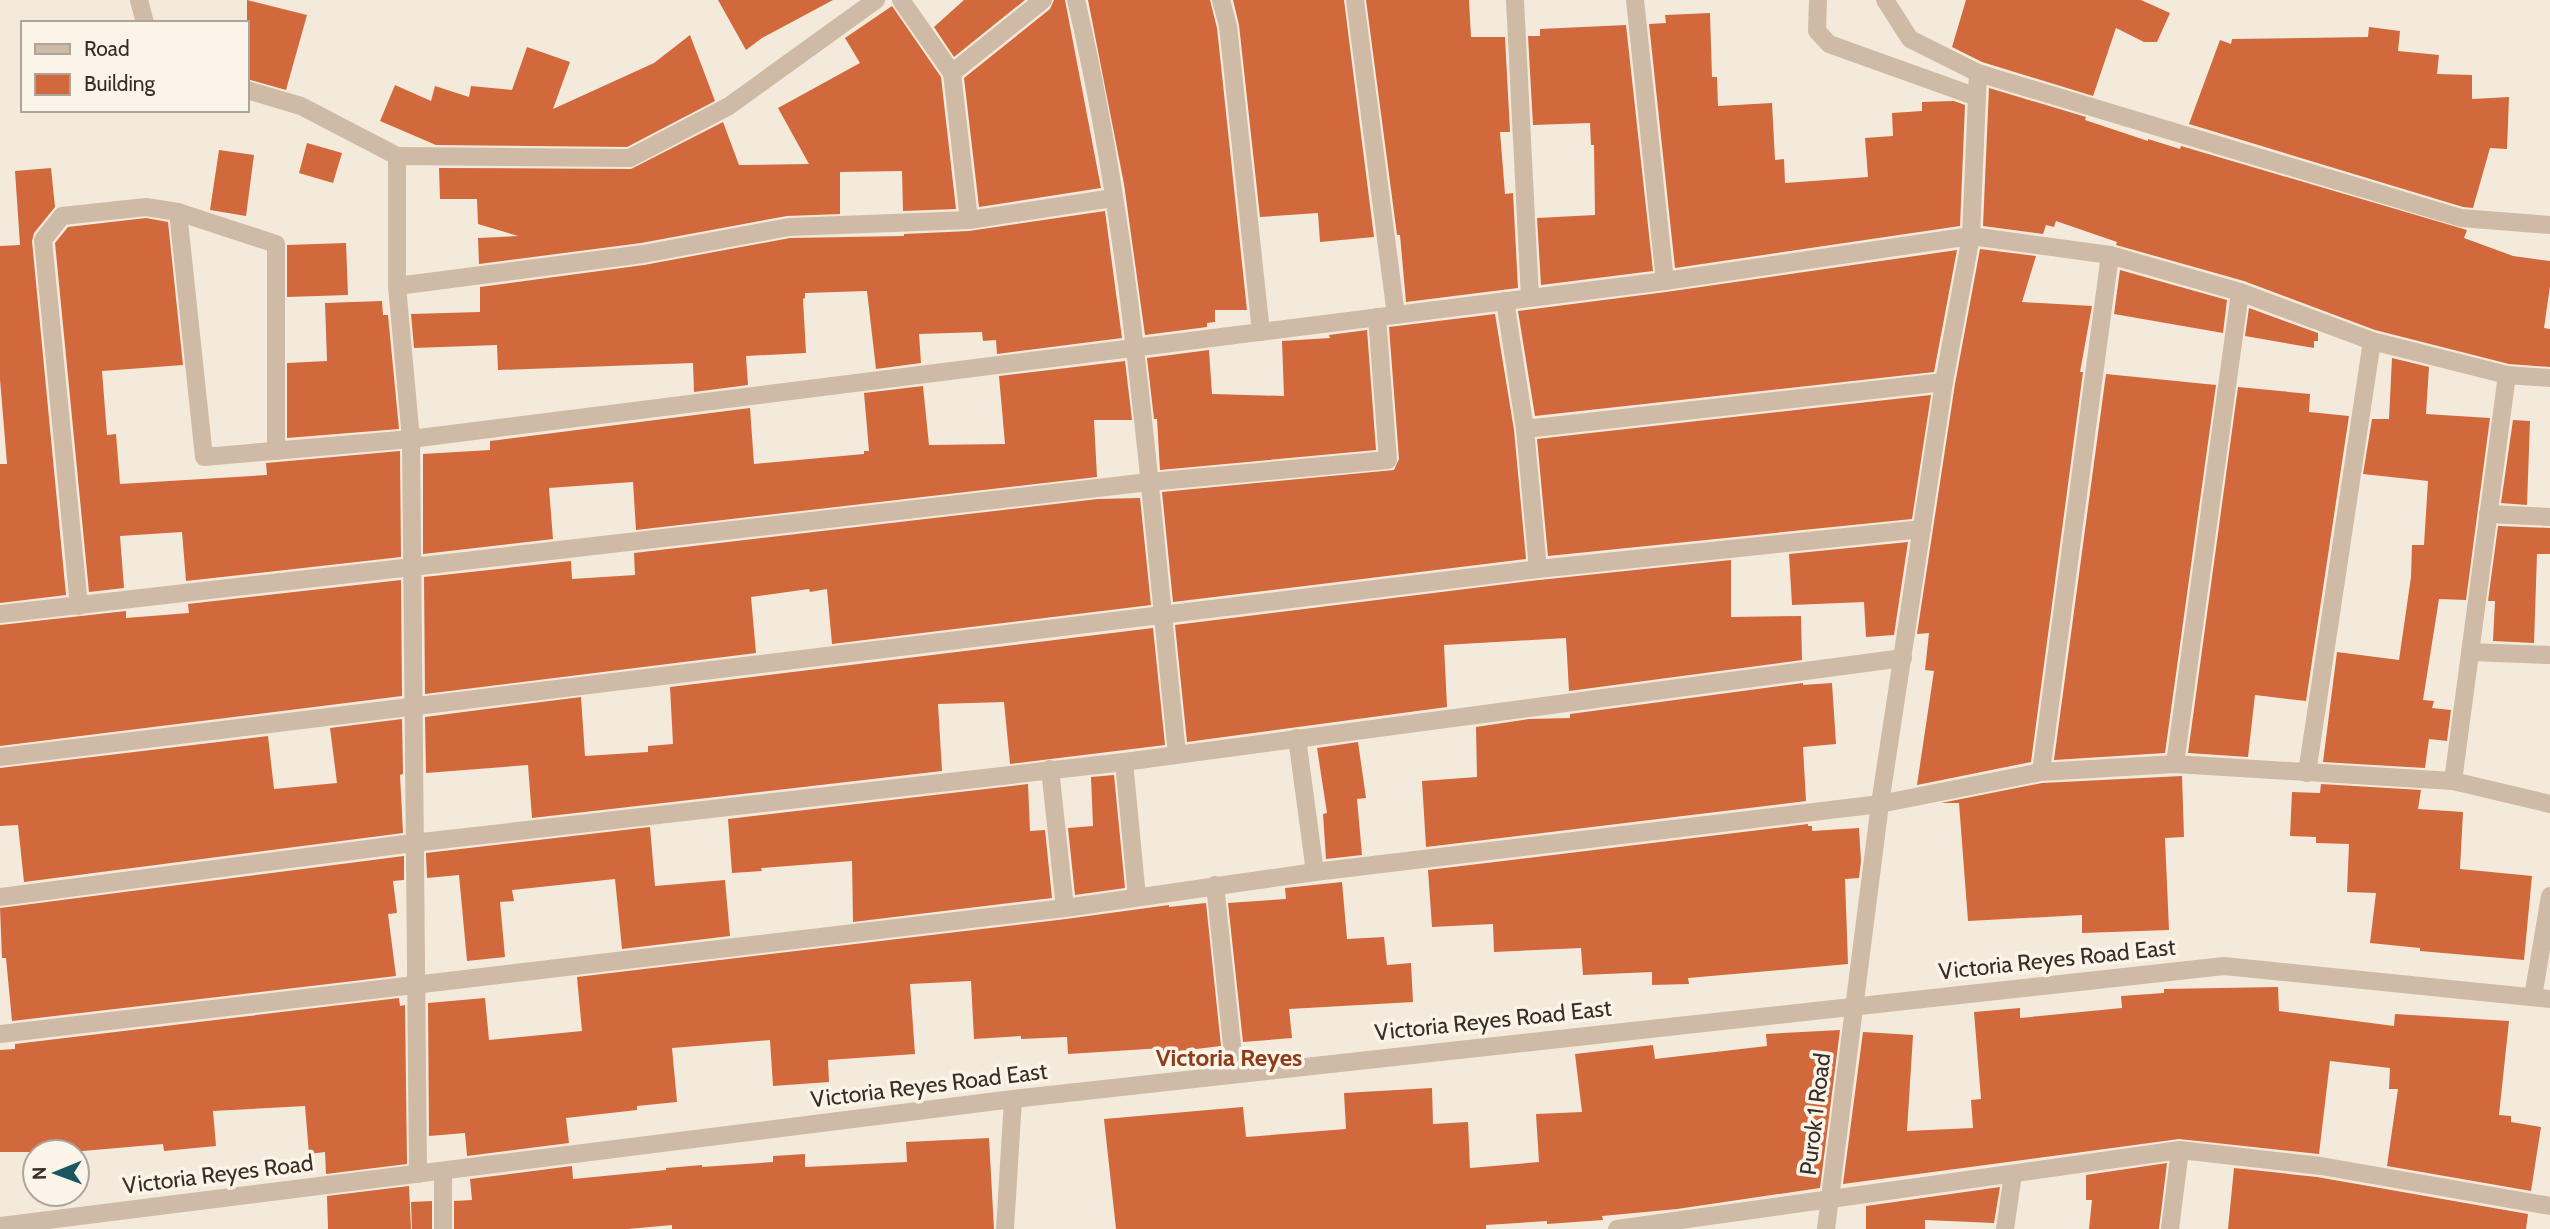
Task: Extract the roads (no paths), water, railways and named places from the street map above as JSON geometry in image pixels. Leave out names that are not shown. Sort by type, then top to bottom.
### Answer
[{"type":"street","points":[[139,0],[144,21]]},
{"type":"street","points":[[248,90],[301,106],[397,156],[630,158],[729,106],[876,0]]},
{"type":"street","points":[[901,0],[952,72],[969,220]]},
{"type":"street","points":[[952,72],[1043,0]]},
{"type":"street","points":[[1076,0],[1106,150],[1136,347],[1177,753]]},
{"type":"street","points":[[1221,0],[1228,26],[1261,332]]},
{"type":"street","points":[[1355,0],[1396,315]]},
{"type":"street","points":[[1515,0],[1530,298]]},
{"type":"street","points":[[1635,0],[1665,281]]},
{"type":"street","points":[[1818,0],[1817,31],[1829,44],[1978,97]]},
{"type":"street","points":[[1885,0],[1910,38],[1978,73],[2461,218],[2550,225]]},
{"type":"street","name":"Purok 1 Road","points":[[1826,1229],[1880,804],[1944,382],[1971,236],[1978,73]]},
{"type":"street","points":[[397,156],[397,286],[411,439],[418,1174]]},
{"type":"street","points":[[397,286],[643,254],[789,227],[969,220],[1113,198]]},
{"type":"street","points":[[79,606],[43,240],[62,216],[146,206],[178,212],[276,244],[276,451]]},
{"type":"street","points":[[178,212],[204,457],[411,439],[1505,302],[1971,236],[2110,255],[2240,292],[2372,341],[2507,375],[2550,378]]},
{"type":"street","points":[[2041,772],[2110,255]]},
{"type":"street","points":[[2175,764],[2240,292]]},
{"type":"street","points":[[1505,302],[1525,429],[1538,569]]},
{"type":"street","points":[[0,614],[1149,482],[1388,460],[1377,317]]},
{"type":"street","points":[[2306,773],[2372,341]]},
{"type":"street","points":[[2453,781],[2507,375]]},
{"type":"street","points":[[1525,429],[1944,382]]},
{"type":"street","points":[[2488,514],[2550,517]]},
{"type":"street","points":[[0,757],[1538,569],[1922,529]]},
{"type":"street","points":[[2470,652],[2550,655]]},
{"type":"street","points":[[0,897],[413,843],[1124,762],[1903,658]]},
{"type":"street","points":[[1297,738],[1315,872]]},
{"type":"street","points":[[1124,762],[1137,897]]},
{"type":"street","points":[[0,1034],[1065,908],[1315,872],[1880,804],[2041,772],[2175,764],[2453,781],[2550,804]]},
{"type":"street","points":[[1050,769],[1065,908]]},
{"type":"street","points":[[1215,885],[1235,1073]]},
{"type":"street","points":[[2541,998],[2550,896]]},
{"type":"street","name":"Victoria Reyes Road East","points":[[443,1172],[1013,1098],[2224,966],[2541,998]]},
{"type":"street","points":[[1004,1229],[1013,1098]]},
{"type":"street","points":[[2170,1229],[2180,1150]]},
{"type":"street","points":[[1616,1229],[1656,1227],[1830,1199],[2180,1150],[2321,1166],[2550,1206]]},
{"type":"street","points":[[443,1172],[443,1229]]},
{"type":"street","name":"Victoria Reyes Road","points":[[0,1226],[443,1172]]},
{"type":"street","points":[[2005,1229],[2012,1174]]},
{"type":"district","name":"Victoria Reyes","points":[[1229,1057]]}]
